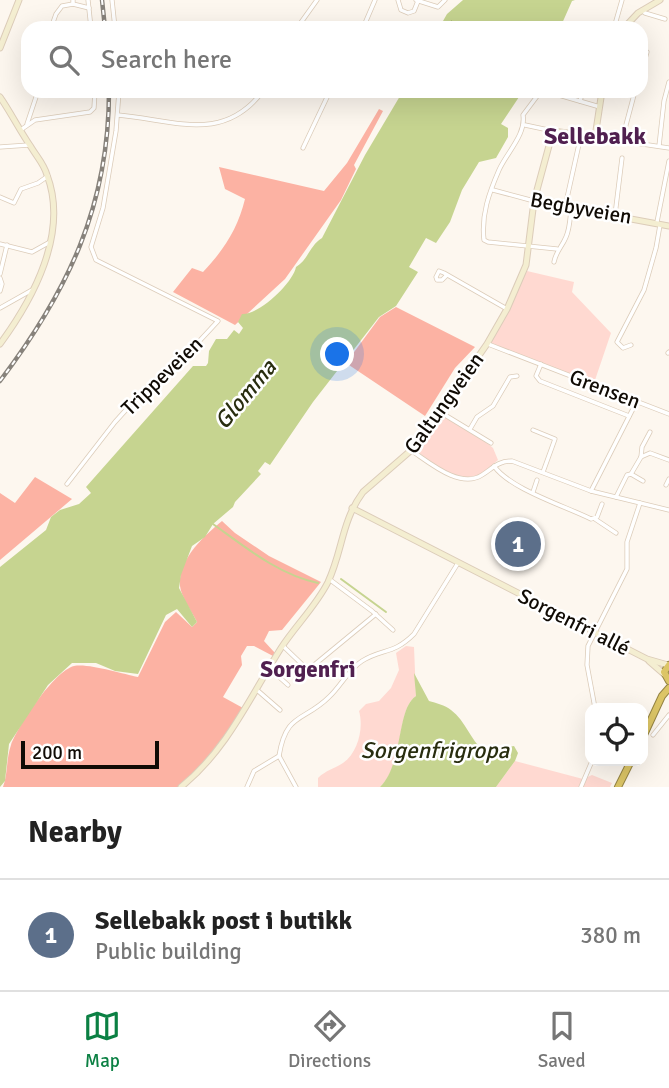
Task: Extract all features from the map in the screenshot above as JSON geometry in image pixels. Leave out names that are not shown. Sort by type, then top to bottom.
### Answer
[{"type":"highway","points":[[663,696],[669,665]]},
{"type":"highway","points":[[648,727],[669,688]]},
{"type":"highway","points":[[618,787],[628,766]]},
{"type":"main road","points":[[0,48],[19,0]]},
{"type":"main road","points":[[631,21],[642,10],[660,0]]},
{"type":"main road","points":[[0,97],[22,129],[48,176],[54,213],[50,242],[33,289],[16,322],[0,344]]},
{"type":"main road","points":[[553,131],[595,137],[602,98]]},
{"type":"main road","name":"Galtungveien","points":[[186,786],[229,736],[283,646],[320,596],[329,579],[352,508],[363,492],[412,451],[487,344],[507,309],[523,275],[534,201],[553,131]]},
{"type":"main road","name":"Begbyveien","points":[[534,201],[669,226]]},
{"type":"main road","name":"Sorgenfri allé","points":[[352,508],[646,659]]},
{"type":"main road","points":[[646,659],[669,665]]},
{"type":"main road","points":[[646,659],[666,678]]},
{"type":"street","points":[[88,0],[90,21]]},
{"type":"street","points":[[112,0],[114,21]]},
{"type":"street","points":[[303,21],[317,0]]},
{"type":"street","points":[[366,21],[375,0]]},
{"type":"street","points":[[398,0],[401,10],[408,13],[414,11],[417,0],[438,7],[445,0]]},
{"type":"street","points":[[616,21],[622,0]]},
{"type":"street","points":[[54,21],[62,6],[73,2],[89,8]]},
{"type":"street","points":[[642,10],[665,19]]},
{"type":"street","points":[[659,146],[669,82]]},
{"type":"street","points":[[27,124],[36,98]]},
{"type":"street","points":[[22,129],[35,121],[90,112],[94,108],[94,98]]},
{"type":"street","points":[[119,98],[118,115],[212,125],[235,117],[257,98]]},
{"type":"street","points":[[303,148],[327,98]]},
{"type":"street","points":[[537,98],[523,115],[525,125],[499,170],[483,217],[484,240],[557,249]]},
{"type":"street","points":[[569,98],[600,107]]},
{"type":"street","points":[[622,140],[633,98]]},
{"type":"street","name":"Trippeveien","points":[[67,484],[144,390],[192,349],[218,321],[96,260],[91,247],[103,208],[118,115]]},
{"type":"street","points":[[525,125],[553,131]]},
{"type":"street","points":[[554,262],[557,249],[565,241],[569,228],[568,208],[581,135]]},
{"type":"street","points":[[595,137],[669,148]]},
{"type":"street","points":[[0,147],[29,145]]},
{"type":"street","points":[[615,215],[622,158]]},
{"type":"street","points":[[631,345],[623,348],[617,342],[644,289],[669,161]]},
{"type":"street","points":[[0,197],[14,202],[21,189],[48,176]]},
{"type":"street","name":"Begbyveien","points":[[493,190],[534,201]]},
{"type":"street","points":[[0,244],[32,252],[50,242]]},
{"type":"street","points":[[0,291],[0,276],[7,245]]},
{"type":"street","points":[[447,275],[507,309]]},
{"type":"street","points":[[0,308],[33,289]]},
{"type":"street","name":"Grensen","points":[[487,344],[669,414]]},
{"type":"street","name":"Grensen","points":[[541,364],[536,376],[540,381],[629,416]]},
{"type":"street","points":[[470,429],[477,417],[493,406],[510,377],[517,376]]},
{"type":"street","points":[[591,491],[637,401]]},
{"type":"street","points":[[440,412],[491,443]]},
{"type":"street","points":[[533,430],[555,439],[543,472]]},
{"type":"street","points":[[616,497],[626,475],[631,474],[641,457],[642,447],[650,432]]},
{"type":"street","points":[[412,451],[464,479],[475,478],[498,463],[512,461],[591,491],[669,510]]},
{"type":"street","points":[[641,457],[649,453],[669,460]]},
{"type":"street","points":[[494,466],[501,474],[533,492],[557,505],[595,519],[616,533]]},
{"type":"street","points":[[631,474],[643,481]]},
{"type":"street","points":[[666,485],[669,479]]},
{"type":"street","points":[[533,492],[537,480]]},
{"type":"street","points":[[594,703],[587,650],[627,569],[627,542],[640,503]]},
{"type":"street","points":[[595,519],[602,504]]},
{"type":"street","points":[[296,787],[278,755],[282,738],[294,720],[326,701],[361,662],[399,648],[414,634],[458,563]]},
{"type":"street","points":[[329,579],[393,630]]},
{"type":"street","points":[[283,646],[308,670],[376,614]]},
{"type":"street","points":[[269,668],[288,685]]},
{"type":"street","points":[[257,690],[280,710]]},
{"type":"street","points":[[653,735],[669,715]]},
{"type":"street","points":[[247,787],[254,771],[278,755]]},
{"type":"street","points":[[581,787],[590,766]]},
{"type":"shaded area","points":[[379,109],[383,111],[354,165],[356,169],[341,200],[285,279],[235,325],[173,292],[192,268],[203,272],[211,264],[224,247],[238,220],[245,199],[225,189],[219,167],[324,191],[347,163]]},
{"type":"shaded area","points":[[527,271],[574,282],[572,292],[611,333],[594,383],[490,343]]},
{"type":"shaded area","points":[[396,307],[475,347],[455,368],[425,416],[346,363],[380,317]]},
{"type":"shaded area","points":[[443,416],[487,443],[493,448],[498,460],[481,474],[468,477],[453,474],[419,453],[418,447]]},
{"type":"shaded area","points":[[35,477],[72,499],[0,560],[0,493],[15,503]]},
{"type":"shaded area","points":[[222,521],[269,556],[321,582],[282,630],[269,631],[264,641],[275,653],[273,656],[254,646],[247,646],[241,656],[242,665],[223,697],[243,708],[199,768],[183,787],[3,787],[9,750],[15,736],[47,688],[66,670],[80,665],[138,677],[165,622],[176,612],[192,627],[197,622],[182,595],[180,576],[194,549]]},
{"type":"shaded area","points":[[406,646],[414,647],[416,696],[405,712],[397,752],[388,777],[380,787],[318,787],[318,778],[343,763],[353,753],[360,732],[359,711],[366,704],[379,701],[391,688],[399,670],[396,653]]},
{"type":"shaded area","points":[[515,761],[583,779],[592,775],[612,783],[610,787],[496,787]]},
{"type":"water","points":[[463,0],[575,0],[572,1],[563,21],[443,21]]},
{"type":"water","name":"Glomma","points":[[399,98],[518,98],[501,124],[508,128],[508,137],[496,158],[479,162],[462,190],[450,222],[436,243],[426,238],[409,267],[418,272],[396,306],[379,317],[313,402],[270,465],[265,462],[258,471],[261,474],[233,507],[213,524],[205,537],[192,546],[179,588],[197,622],[192,627],[177,609],[166,615],[138,674],[115,671],[96,663],[72,663],[48,685],[9,744],[5,781],[0,787],[0,567],[46,530],[51,517],[60,510],[79,504],[91,493],[86,487],[193,366],[206,366],[209,351],[216,339],[227,339],[234,330],[239,334],[243,328],[238,322],[242,314],[266,304],[282,289],[296,267],[322,238],[365,155]]},
{"type":"water","name":"Sorgenfrigropa","points":[[414,673],[429,701],[456,714],[484,751],[514,746],[518,753],[515,761],[496,787],[380,787],[393,764],[405,712],[416,696]]},
{"type":"waterway","points":[[213,524],[276,567],[318,583]]},
{"type":"waterway","points":[[341,579],[386,612]]},
{"type":"railway","points":[[102,0],[104,21]]},
{"type":"railway","points":[[0,381],[46,314],[80,245],[102,172],[109,98]]},
{"type":"place","name":"Sellebakk post i butikk","points":[[518,544]]},
{"type":"district","name":"Sellebakk","points":[[595,136]]},
{"type":"district","name":"Sorgenfri","points":[[308,669]]}]
